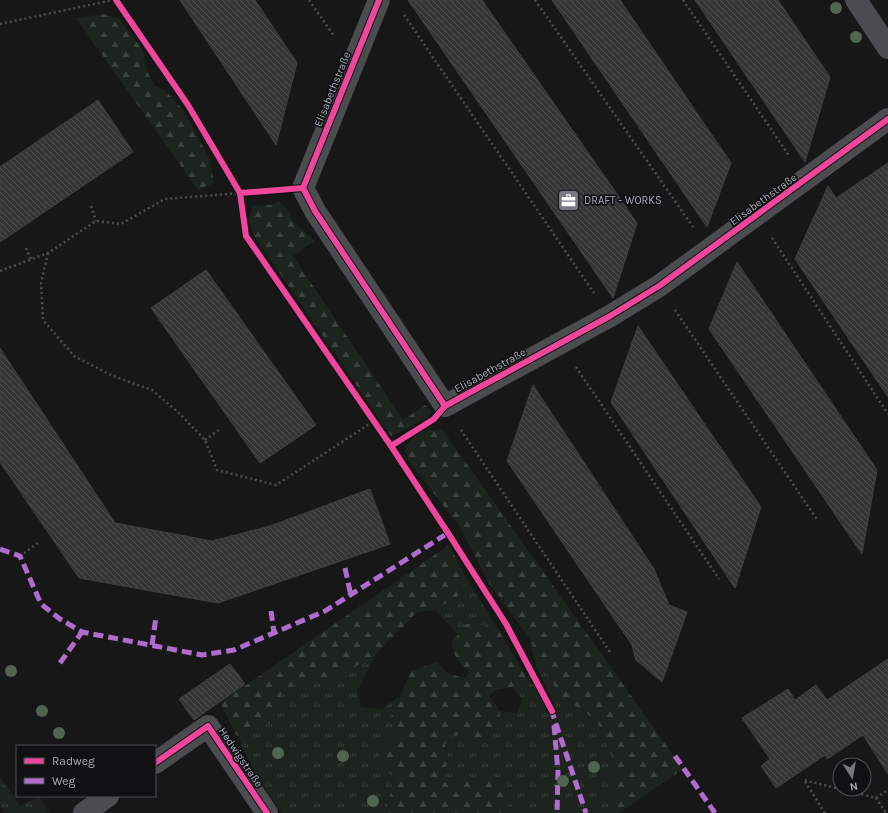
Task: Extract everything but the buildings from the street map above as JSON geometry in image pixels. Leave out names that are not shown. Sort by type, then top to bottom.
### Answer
[{"type":"street","name":"Elisabethstraße","points":[[380,0],[303,188],[314,211],[445,406],[610,316],[659,286],[888,119]]},
{"type":"street","points":[[856,0],[888,48]]},
{"type":"street","name":"Hedwigstraße","points":[[156,762],[208,726],[267,813]]},
{"type":"street","points":[[84,813],[107,797]]},
{"type":"path","points":[[0,24],[113,0]]},
{"type":"path","points":[[309,0],[353,65]]},
{"type":"path","points":[[535,0],[709,250]]},
{"type":"path","points":[[683,0],[806,180]]},
{"type":"path","points":[[402,13],[610,316]]},
{"type":"path","points":[[0,271],[48,252],[96,221],[121,224],[165,199],[240,193]]},
{"type":"path","points":[[91,206],[96,221]]},
{"type":"path","points":[[757,216],[888,414]]},
{"type":"path","points":[[26,248],[31,259]]},
{"type":"path","points":[[48,252],[41,283],[43,320],[74,356],[113,376],[152,390],[180,414],[205,440],[217,470],[276,485],[374,421]]},
{"type":"path","points":[[659,286],[818,521]]},
{"type":"path","points":[[560,343],[718,579]]},
{"type":"path","points":[[445,406],[610,652]]},
{"type":"path","points":[[205,440],[220,430]]},
{"type":"path","points":[[20,556],[38,543]]},
{"type":"path","points":[[825,813],[804,780],[832,787]]},
{"type":"path","points":[[876,798],[888,790]]},
{"type":"path","points":[[872,797],[876,798],[886,813]]},
{"type":"green space","points":[[104,14],[119,19],[143,50],[147,71],[155,86],[165,90],[184,111],[210,160],[214,183],[198,190],[76,18]]},
{"type":"green space","points":[[279,201],[287,209],[292,220],[314,241],[293,256],[403,420],[425,405],[431,411],[430,417],[391,436],[253,234],[249,220],[253,206],[271,205]]},
{"type":"green space","points":[[442,429],[683,769],[619,813],[614,813],[613,759],[597,721],[563,697],[550,677],[529,638],[489,583],[460,527],[408,460],[405,447],[413,438],[420,432]]},
{"type":"green space","points":[[449,545],[467,579],[457,597],[435,610],[417,612],[376,654],[339,677],[302,680],[281,695],[271,722],[237,736],[220,703]]},
{"type":"green space","points":[[467,579],[498,629],[476,624],[466,624],[458,634],[435,610],[457,597]]},
{"type":"green space","points":[[466,624],[476,624],[498,629],[527,678],[512,687],[496,690],[489,696],[500,711],[497,726],[492,733],[478,741],[466,735],[450,736],[445,744],[449,763],[437,778],[448,784],[462,774],[475,781],[492,775],[507,783],[512,799],[505,811],[506,813],[386,813],[394,777],[384,768],[379,753],[383,744],[397,737],[395,729],[389,720],[411,671],[437,662],[448,674],[466,678],[469,672],[456,658],[452,642]]},
{"type":"green space","points":[[529,638],[550,677],[563,697],[597,721],[613,759],[614,813],[506,813],[505,811],[512,799],[507,783],[492,775],[475,781],[462,774],[448,784],[437,778],[449,764],[445,744],[450,735],[466,735],[478,741],[499,724],[500,711],[517,713],[522,699],[512,687],[527,678],[542,694],[547,713],[557,710],[537,668]]},
{"type":"green space","points":[[376,654],[357,691],[361,707],[382,709],[399,697],[396,709],[389,720],[395,729],[397,738],[383,744],[384,768],[394,777],[386,813],[281,813],[254,771],[237,736],[271,722],[281,695],[302,680],[339,677]]},
{"type":"green space","points":[[0,777],[20,806],[40,797],[49,813],[4,813],[0,807]]},
{"type":"marked path","points":[[0,549],[20,556],[41,604],[60,619],[82,632],[202,655],[234,650],[325,611],[448,533]]},
{"type":"marked path","points":[[345,568],[351,596]]},
{"type":"marked path","points":[[271,611],[274,633]]},
{"type":"marked path","points":[[152,645],[156,617]]},
{"type":"marked path","points":[[60,663],[82,632]]},
{"type":"marked path","points":[[551,709],[586,813]]},
{"type":"marked path","points":[[554,725],[558,772],[557,813]]},
{"type":"marked path","points":[[675,756],[715,813]]},
{"type":"cycle path","points":[[116,0],[188,105],[240,193],[246,236],[391,446],[448,533],[506,624],[552,711]]},
{"type":"cycle path","points":[[379,0],[303,188],[315,211],[445,406]]},
{"type":"cycle path","points":[[391,446],[434,419],[445,406],[610,316],[659,286],[888,119]]},
{"type":"cycle path","points":[[240,193],[303,188]]},
{"type":"cycle path","points":[[156,762],[208,726],[267,813]]},
{"type":"place","name":"DRAFT - WORKS","points":[[569,200]]}]
